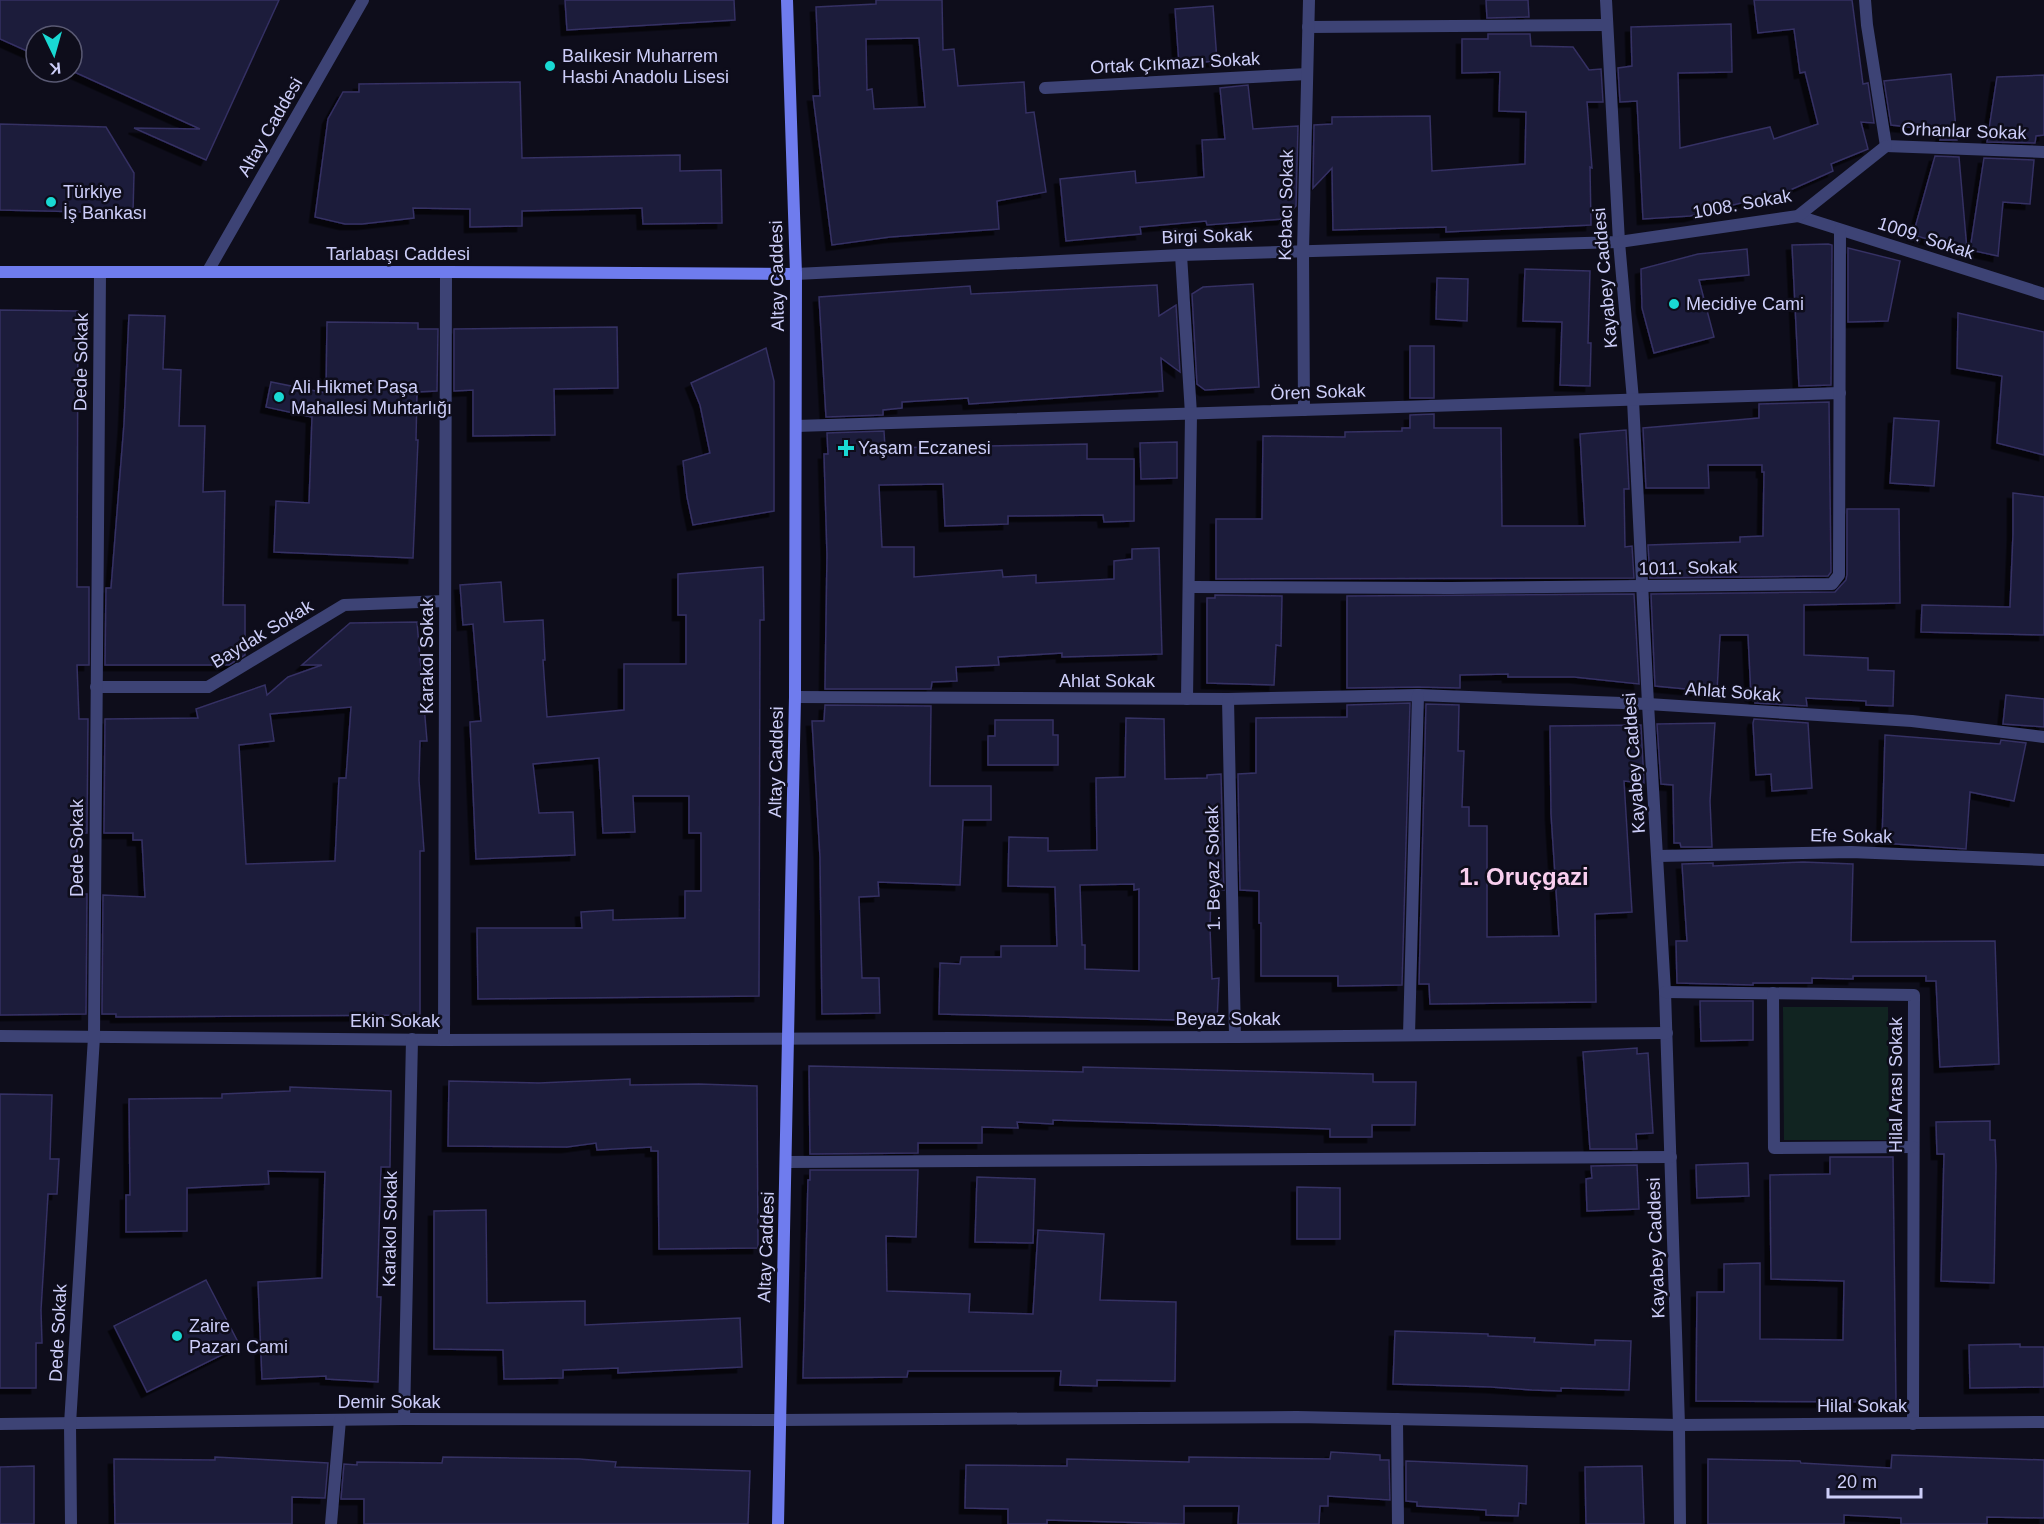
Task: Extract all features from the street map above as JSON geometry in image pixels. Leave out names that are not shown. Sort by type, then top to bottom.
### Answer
[{"type":"main road","name":"Altay Caddesi","points":[[778,1524],[778,1420],[789,1038],[795,698],[796,274],[787,0]]},
{"type":"main road","name":"Tarlabaşı Caddesi","points":[[0,272],[796,274]]},
{"type":"street","name":"Altay Caddesi","points":[[208,271],[363,0]]},
{"type":"street","name":"Kebacı Sokak","points":[[1304,410],[1303,251],[1309,0]]},
{"type":"street","name":"Kayabey Caddesi","points":[[1606,0],[1619,242],[1633,400],[1667,1033],[1680,1524]]},
{"type":"street","name":"Orhanlar Sokak","points":[[1865,0],[1886,146],[2044,152]]},
{"type":"street","points":[[1308,27],[1607,26]]},
{"type":"street","name":"Ortak Çıkmazı Sokak","points":[[1045,88],[1307,74]]},
{"type":"street","name":"1008. Sokak","points":[[1619,242],[1798,216],[1886,146]]},
{"type":"street","name":"1009. Sokak","points":[[1798,216],[2044,294]]},
{"type":"street","name":"1011. Sokak","points":[[1189,586],[1644,587],[1832,584],[1839,575],[1840,230]]},
{"type":"street","name":"Birgi Sokak","points":[[796,274],[1181,255],[1619,242]]},
{"type":"street","points":[[1181,255],[1191,414],[1187,699]]},
{"type":"street","name":"Karakol Sokak","points":[[444,1040],[446,272]]},
{"type":"street","name":"Dede Sokak","points":[[71,1524],[70,1424],[94,1037],[100,273]]},
{"type":"street","name":"Ören Sokak","points":[[796,426],[1840,393]]},
{"type":"street","name":"Baydak Sokak","points":[[96,687],[208,687],[344,605],[445,601]]},
{"type":"street","points":[[1409,1035],[1418,695]]},
{"type":"street","name":"Ahlat Sokak","points":[[795,698],[1228,699],[1418,695],[1648,704],[1912,721],[2044,737]]},
{"type":"street","name":"1. Beyaz Sokak","points":[[1228,699],[1235,1037]]},
{"type":"street","name":"Efe Sokak","points":[[1658,856],[1851,852],[2044,860]]},
{"type":"street","name":"Hilal Arası Sokak","points":[[1665,992],[1914,995],[1913,1424]]},
{"type":"street","points":[[1773,993],[1774,1148],[1913,1147]]},
{"type":"street","name":"Beyaz Sokak","points":[[789,1038],[1667,1033]]},
{"type":"street","name":"Ekin Sokak","points":[[0,1036],[444,1040],[789,1038]]},
{"type":"street","name":"Karakol Sokak","points":[[404,1419],[412,1039]]},
{"type":"street","points":[[786,1162],[1671,1157]]},
{"type":"street","name":"Demir Sokak","points":[[0,1424],[404,1419],[778,1420],[1286,1417],[1397,1419]]},
{"type":"street","points":[[1397,1419],[1398,1524]]},
{"type":"street","name":"Hilal Sokak","points":[[1397,1419],[1679,1425],[2044,1422]]},
{"type":"street","points":[[331,1524],[340,1420]]},
{"type":"green space","points":[[1783,1007],[1888,1007],[1889,1140],[1784,1140]]},
{"type":"building","points":[[0,0],[279,0],[206,160],[134,128],[200,129],[84,76],[84,24],[24,24],[24,50],[0,39]]},
{"type":"building","points":[[565,0],[734,0],[735,20],[567,30]]},
{"type":"building","points":[[876,0],[942,0],[943,50],[954,49],[958,86],[1024,82],[1026,113],[1034,112],[1046,192],[997,201],[999,229],[890,237],[832,245],[813,96],[820,96],[816,7],[876,4]],"holes":[[[919,38],[925,107],[874,109],[872,89],[867,90],[866,39]]]},
{"type":"building","points":[[1486,0],[1528,0],[1529,17],[1487,18]]},
{"type":"building","points":[[1754,0],[1852,0],[1863,84],[1868,83],[1874,123],[1861,122],[1868,149],[1831,164],[1833,171],[1788,191],[1690,216],[1643,219],[1637,101],[1620,102],[1618,68],[1632,66],[1631,27],[1731,24],[1732,72],[1678,73],[1680,148],[1770,127],[1774,139],[1818,124],[1805,72],[1800,73],[1794,29],[1758,33]]},
{"type":"building","points":[[1213,6],[1217,61],[1179,64],[1175,9]]},
{"type":"building","points":[[1488,34],[1530,34],[1531,46],[1573,47],[1589,70],[1601,69],[1603,102],[1587,102],[1592,168],[1590,167],[1591,225],[1446,232],[1446,227],[1333,230],[1332,168],[1313,188],[1314,125],[1332,124],[1332,117],[1430,116],[1432,171],[1525,164],[1526,112],[1499,111],[1500,72],[1462,73],[1462,39],[1488,39]]},
{"type":"building","points":[[1951,74],[1957,140],[1940,140],[1943,131],[1891,125],[1884,81]]},
{"type":"building","points":[[2044,75],[2044,135],[2036,136],[2035,143],[1987,142],[1997,77]]},
{"type":"building","points":[[520,82],[522,158],[680,155],[680,171],[721,170],[722,223],[643,224],[642,208],[522,211],[522,226],[470,227],[470,209],[413,208],[414,218],[362,224],[345,224],[315,217],[328,119],[343,92],[359,92],[359,84]]},
{"type":"building","points":[[1248,85],[1253,129],[1298,126],[1296,206],[1283,219],[1207,225],[1206,221],[1140,227],[1141,234],[1066,241],[1060,179],[1135,171],[1136,183],[1204,177],[1202,140],[1225,139],[1220,88]]},
{"type":"building","points":[[0,124],[106,127],[134,173],[133,213],[0,210]]},
{"type":"building","points":[[1935,156],[1959,157],[1967,250],[1913,235]]},
{"type":"building","points":[[1984,158],[2034,160],[2030,204],[2003,202],[1998,256],[1970,250]]},
{"type":"building","points":[[1792,245],[1832,245],[1831,385],[1799,386]]},
{"type":"building","points":[[1848,248],[1900,261],[1888,321],[1848,322]]},
{"type":"building","name":"Mecidiye Cami","points":[[1747,249],[1749,275],[1699,280],[1714,337],[1654,353],[1642,308],[1641,269],[1698,254]]},
{"type":"building","points":[[1525,269],[1590,271],[1588,343],[1591,343],[1590,386],[1560,385],[1562,322],[1523,321]]},
{"type":"building","points":[[1437,278],[1468,279],[1467,321],[1436,319]]},
{"type":"building","points":[[1253,284],[1259,387],[1205,390],[1197,384],[1192,294],[1203,287]]},
{"type":"building","points":[[1157,285],[1159,316],[1176,305],[1180,372],[1161,358],[1163,391],[969,404],[968,398],[902,402],[902,408],[883,410],[883,415],[826,417],[819,297],[970,286],[971,294]]},
{"type":"building","points":[[0,310],[78,311],[77,587],[89,587],[89,665],[77,665],[79,719],[88,719],[87,833],[77,833],[77,894],[87,894],[86,1014],[0,1015]]},
{"type":"building","points":[[1958,313],[2044,332],[2044,455],[1997,443],[2002,376],[1957,368]]},
{"type":"building","points":[[129,315],[165,316],[163,369],[181,370],[179,426],[205,426],[203,492],[225,491],[223,605],[245,605],[245,655],[229,665],[105,665],[106,588],[111,588],[124,424]]},
{"type":"building","points":[[327,322],[418,323],[418,329],[438,329],[437,391],[417,392],[416,440],[418,440],[413,558],[274,552],[276,501],[309,503],[312,417],[266,407],[271,382],[326,393]]},
{"type":"building","points":[[617,327],[618,388],[554,389],[555,435],[473,436],[473,390],[454,391],[454,329]]},
{"type":"building","points":[[1410,346],[1434,346],[1434,398],[1410,398]]},
{"type":"building","points":[[766,348],[774,381],[774,511],[693,525],[683,461],[710,453],[700,405],[691,383]]},
{"type":"building","points":[[1829,402],[1831,572],[1828,576],[1650,578],[1648,545],[1740,542],[1740,537],[1763,536],[1764,472],[1762,472],[1762,465],[1708,465],[1709,488],[1646,488],[1643,428],[1759,418],[1759,404]]},
{"type":"building","points":[[1434,414],[1434,428],[1501,428],[1502,526],[1585,526],[1580,434],[1626,430],[1629,489],[1624,489],[1625,547],[1632,546],[1634,578],[1216,579],[1216,519],[1262,519],[1263,436],[1345,437],[1345,432],[1402,431],[1402,428],[1410,428],[1410,415]]},
{"type":"building","points":[[1894,418],[1939,421],[1934,486],[1890,483]]},
{"type":"building","points":[[884,431],[885,448],[1087,444],[1087,459],[1134,459],[1134,521],[1104,522],[1103,515],[1008,516],[1008,524],[945,526],[943,484],[879,485],[882,547],[914,547],[914,577],[1002,570],[1003,577],[1036,575],[1036,583],[1114,579],[1114,561],[1132,559],[1132,549],[1159,548],[1162,654],[1062,657],[1062,653],[998,657],[999,665],[956,667],[957,681],[932,682],[931,689],[825,689],[827,555],[824,454],[828,454],[827,433]]},
{"type":"building","points":[[1177,442],[1177,478],[1141,479],[1140,443]]},
{"type":"building","points":[[2013,493],[2044,497],[2044,635],[1921,632],[1922,605],[2010,607]]},
{"type":"building","points":[[1847,509],[1899,509],[1900,603],[1804,605],[1804,655],[1868,658],[1868,670],[1894,671],[1893,706],[1866,705],[1866,701],[1806,698],[1807,706],[1755,703],[1755,697],[1751,696],[1748,635],[1720,635],[1717,692],[1655,686],[1651,594],[1835,592],[1846,580],[1847,575]]},
{"type":"building","points":[[763,567],[764,620],[760,620],[759,996],[478,999],[477,928],[582,928],[581,912],[613,910],[613,920],[685,918],[685,891],[701,891],[701,833],[689,833],[689,796],[633,796],[635,832],[603,833],[599,758],[533,764],[539,813],[573,812],[575,855],[476,859],[470,722],[481,721],[473,624],[463,625],[460,585],[501,582],[504,622],[543,620],[547,717],[624,710],[624,664],[686,664],[686,615],[678,615],[678,574]]},
{"type":"building","points":[[1634,594],[1639,684],[1574,677],[1508,677],[1508,674],[1460,675],[1460,688],[1347,688],[1347,596]]},
{"type":"building","points":[[1215,595],[1282,596],[1281,646],[1276,645],[1274,685],[1207,683],[1207,598],[1215,598]]},
{"type":"building","points":[[417,622],[427,741],[420,741],[419,780],[424,851],[420,851],[420,1015],[116,1017],[116,1014],[102,1014],[103,895],[145,897],[142,840],[133,840],[133,833],[104,833],[105,719],[198,718],[196,709],[265,685],[267,695],[288,677],[322,665],[302,665],[350,623]],"holes":[[[351,707],[346,778],[339,778],[335,861],[246,864],[239,745],[274,741],[270,714]]]},
{"type":"building","points":[[2006,695],[2044,699],[2044,727],[2003,724]]},
{"type":"building","points":[[1410,703],[1402,985],[1338,986],[1338,976],[1261,976],[1259,891],[1240,890],[1238,774],[1256,773],[1256,718],[1347,717],[1347,705]]},
{"type":"building","points":[[1426,704],[1459,705],[1458,751],[1464,751],[1462,807],[1469,807],[1469,826],[1487,826],[1487,937],[1559,936],[1551,814],[1550,726],[1641,725],[1644,783],[1624,781],[1632,912],[1595,914],[1596,1002],[1430,1004],[1429,984],[1419,984]]},
{"type":"building","points":[[825,705],[931,706],[930,786],[991,786],[991,820],[963,820],[960,885],[878,882],[879,896],[859,897],[862,978],[879,978],[880,1013],[822,1014],[820,857],[812,721],[824,721]]},
{"type":"building","points":[[1126,718],[1164,719],[1165,779],[1207,778],[1207,775],[1221,774],[1224,890],[1211,889],[1210,928],[1212,979],[1219,978],[1217,1021],[939,1014],[940,963],[960,964],[961,957],[1001,957],[1001,946],[1057,946],[1055,887],[1008,886],[1009,837],[1048,838],[1048,851],[1097,850],[1096,778],[1125,777]],"holes":[[[1134,884],[1134,890],[1139,889],[1139,971],[1085,969],[1080,885]]]},
{"type":"building","points":[[1754,719],[1808,723],[1812,788],[1772,791],[1771,774],[1756,775]]},
{"type":"building","points":[[995,720],[1053,720],[1053,735],[1058,735],[1058,765],[988,765],[988,736],[995,736]]},
{"type":"building","points":[[1715,723],[1710,801],[1712,847],[1681,847],[1680,843],[1674,843],[1673,785],[1661,784],[1657,724]]},
{"type":"building","points":[[1885,735],[2000,744],[2001,740],[2026,743],[2014,801],[1970,792],[1966,849],[1882,843]]},
{"type":"building","points":[[1803,862],[1853,864],[1851,942],[1995,941],[1999,1064],[1940,1067],[1936,981],[1926,981],[1926,976],[1812,978],[1812,983],[1753,983],[1753,985],[1677,983],[1676,941],[1687,941],[1682,864],[1713,863],[1713,866]]},
{"type":"building","points":[[1700,1001],[1753,1001],[1753,1040],[1701,1041]]},
{"type":"building","points":[[1637,1048],[1637,1054],[1648,1053],[1653,1133],[1636,1134],[1637,1149],[1590,1149],[1583,1052]]},
{"type":"building","points":[[809,1066],[1083,1072],[1083,1067],[1373,1074],[1373,1082],[1416,1082],[1415,1125],[1372,1125],[1372,1137],[1330,1137],[1330,1129],[1053,1120],[1053,1124],[1017,1122],[1018,1128],[982,1127],[982,1143],[918,1143],[918,1153],[810,1154]]},
{"type":"building","points":[[630,1079],[630,1085],[757,1086],[758,1248],[659,1249],[658,1151],[651,1151],[651,1147],[597,1150],[596,1143],[567,1147],[448,1146],[449,1081],[539,1083]]},
{"type":"building","points":[[290,1087],[391,1091],[390,1167],[381,1167],[377,1297],[381,1297],[378,1382],[326,1379],[326,1376],[262,1379],[258,1282],[322,1278],[325,1172],[268,1171],[269,1184],[187,1188],[187,1231],[126,1232],[126,1195],[130,1195],[129,1099],[222,1098],[222,1094],[290,1091]]},
{"type":"building","points":[[0,1094],[52,1095],[50,1159],[59,1159],[57,1194],[48,1194],[41,1310],[42,1343],[36,1343],[36,1388],[0,1388]]},
{"type":"building","points":[[1990,1121],[1990,1140],[1995,1140],[1996,1166],[1994,1283],[1941,1281],[1944,1154],[1937,1154],[1936,1122]]},
{"type":"building","points":[[1830,1157],[1893,1157],[1896,1402],[1696,1401],[1697,1292],[1724,1292],[1724,1264],[1760,1263],[1760,1339],[1843,1340],[1844,1281],[1771,1279],[1770,1175],[1830,1174]]},
{"type":"building","points":[[1748,1163],[1749,1196],[1697,1198],[1696,1165]]},
{"type":"building","points":[[1637,1165],[1639,1209],[1587,1211],[1586,1179],[1592,1178],[1591,1166]]},
{"type":"building","points":[[810,1170],[918,1170],[916,1237],[886,1236],[887,1291],[970,1294],[969,1312],[1033,1314],[1038,1230],[1104,1234],[1100,1300],[1176,1302],[1175,1381],[1097,1380],[1097,1386],[1060,1385],[1061,1371],[908,1371],[907,1377],[803,1378]]},
{"type":"building","points":[[977,1177],[1035,1179],[1033,1243],[975,1242]]},
{"type":"building","points":[[1297,1187],[1340,1188],[1340,1239],[1297,1239]]},
{"type":"building","points":[[486,1210],[487,1303],[585,1301],[585,1325],[740,1318],[742,1367],[618,1373],[618,1368],[563,1370],[563,1378],[504,1379],[503,1350],[434,1349],[434,1211]]},
{"type":"building","name":"Zaire Pazarı Cami","points":[[206,1280],[240,1346],[147,1392],[114,1326]]},
{"type":"building","points":[[1395,1331],[1488,1334],[1488,1336],[1535,1338],[1534,1342],[1595,1345],[1595,1340],[1631,1341],[1629,1390],[1561,1388],[1561,1391],[1393,1384]]},
{"type":"building","points":[[2020,1344],[2020,1347],[2044,1347],[2044,1387],[1970,1388],[1969,1345]]},
{"type":"building","points":[[1331,1452],[1380,1455],[1380,1460],[1389,1460],[1390,1500],[1328,1496],[1328,1506],[1320,1506],[1319,1524],[1238,1524],[1239,1506],[1184,1506],[1184,1524],[1047,1520],[1047,1524],[1008,1524],[1008,1509],[965,1508],[966,1465],[1067,1466],[1067,1459],[1189,1462],[1189,1457],[1330,1459]]},
{"type":"building","points":[[1892,1455],[2044,1460],[2044,1518],[1987,1517],[1987,1524],[1901,1524],[1901,1518],[1844,1515],[1844,1524],[1708,1524],[1708,1459],[1800,1461],[1801,1463],[1891,1468]]},
{"type":"building","points":[[215,1457],[328,1463],[325,1498],[292,1497],[292,1524],[115,1524],[114,1459],[215,1460]]},
{"type":"building","points":[[443,1457],[579,1459],[616,1462],[615,1467],[750,1471],[748,1524],[364,1524],[364,1499],[341,1499],[344,1464],[357,1465],[357,1462],[442,1463]]},
{"type":"building","points":[[1406,1461],[1527,1466],[1526,1504],[1519,1503],[1518,1516],[1486,1515],[1486,1510],[1417,1506],[1417,1502],[1406,1501]]},
{"type":"building","points":[[34,1466],[34,1524],[0,1524],[0,1467]]},
{"type":"building","points":[[1642,1466],[1644,1524],[1586,1524],[1585,1467]]},
{"type":"place","name":"Balıkesir Muharrem Hasbi Anadolu Lisesi","points":[[550,66]]},
{"type":"place","name":"Türkiye İş Bankası","points":[[51,202]]},
{"type":"place","name":"Mecidiye Cami","points":[[1674,304]]},
{"type":"place","name":"Ali Hikmet Paşa Mahallesi Muhtarlığı","points":[[279,397]]},
{"type":"place","name":"Yaşam Eczanesi","points":[[846,448]]},
{"type":"place","name":"Zaire Pazarı Cami","points":[[177,1336]]},
{"type":"district","name":"1. Oruçgazi","points":[[1524,877]]}]
